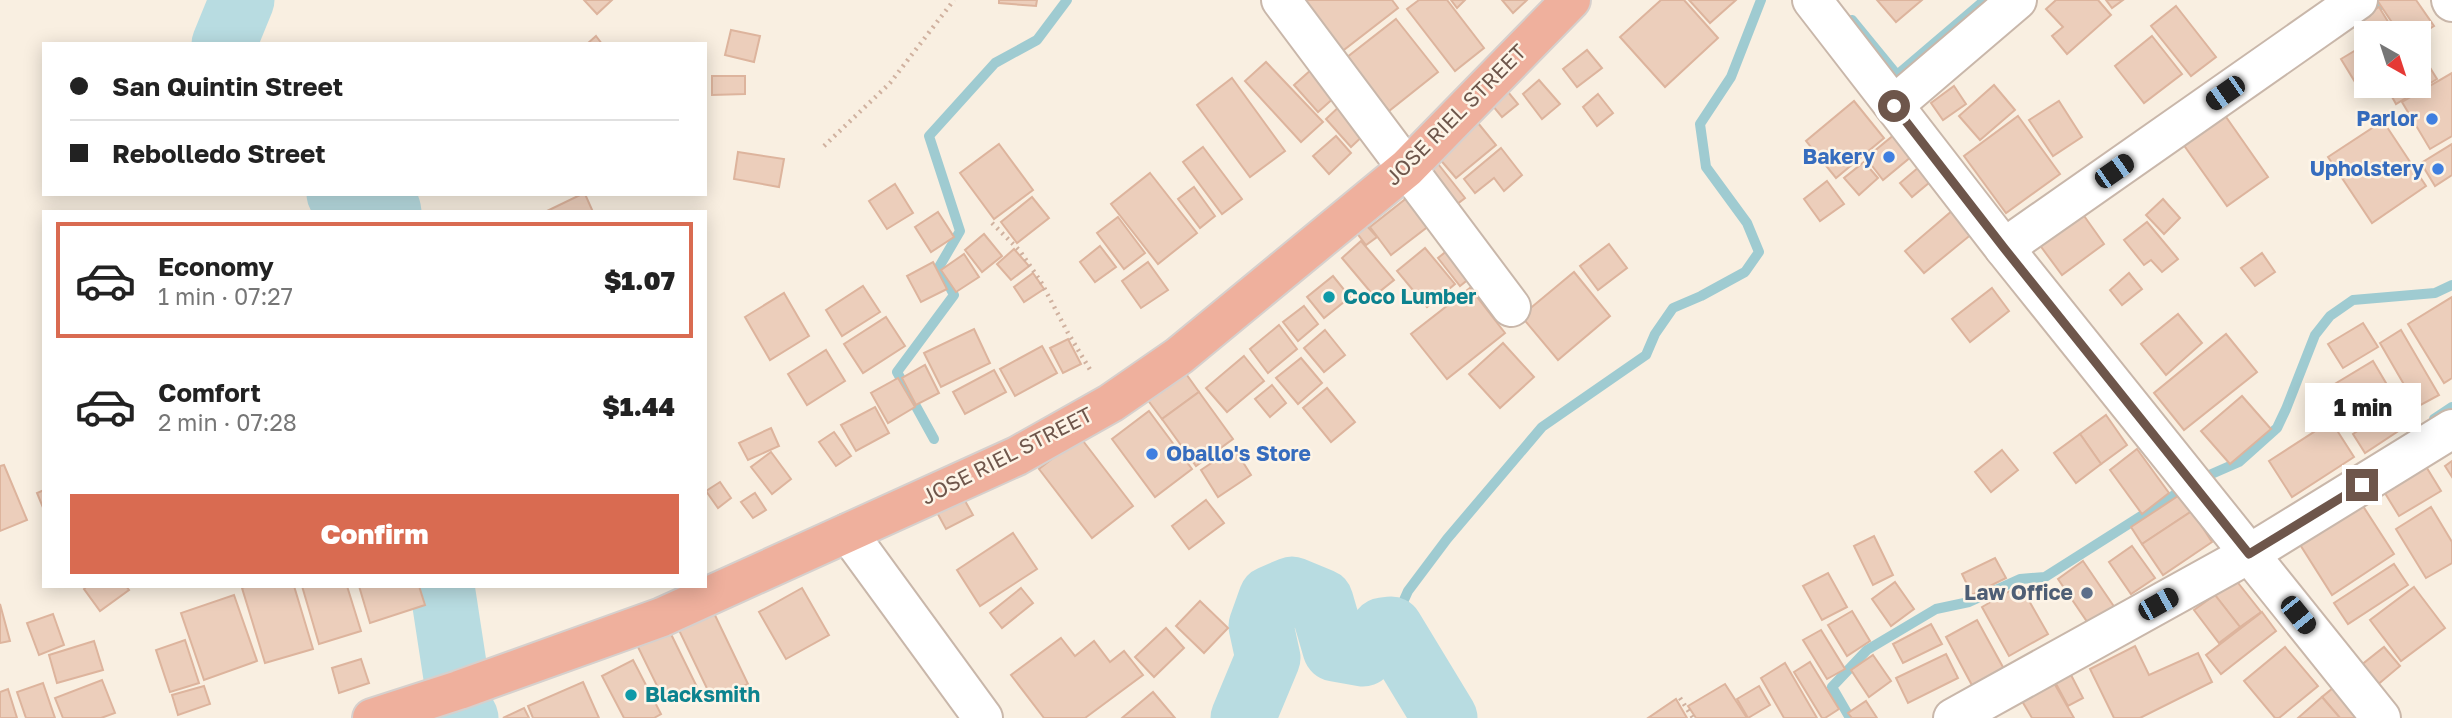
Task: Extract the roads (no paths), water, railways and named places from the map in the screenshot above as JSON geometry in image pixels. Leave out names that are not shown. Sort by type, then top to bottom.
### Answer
[{"type":"highway","name":"JOSE RIEL STREET","points":[[372,718],[662,617],[1017,456],[1111,403],[1179,356],[1407,168],[1571,0]]},
{"type":"street","points":[[1281,0],[1511,307]]},
{"type":"street","points":[[1812,0],[2004,248],[2381,718]]},
{"type":"street","points":[[1894,106],[2017,0]]},
{"type":"street","points":[[2004,248],[2358,0]]},
{"type":"street","points":[[1953,718],[2249,554],[2452,429]]},
{"type":"street","points":[[848,533],[983,718]]},
{"type":"waterway","points":[[225,42],[242,0]]},
{"type":"waterway","points":[[934,439],[897,372],[954,295],[939,267],[960,231],[929,136],[995,63],[1037,40],[1067,0]]},
{"type":"waterway","points":[[1391,629],[1408,591],[1447,539],[1542,427],[1646,355],[1655,334],[1673,308],[1745,272],[1759,252],[1747,223],[1706,167],[1700,124],[1731,77],[1761,0]]},
{"type":"waterway","points":[[1852,20],[1897,75],[1985,0]]},
{"type":"waterway","points":[[2364,16],[2388,0]]},
{"type":"waterway","points":[[346,196],[388,210]]},
{"type":"waterway","points":[[2202,471],[2207,476],[2239,462],[2277,428],[2315,335],[2330,316],[2353,300],[2435,293],[2452,285]]},
{"type":"waterway","points":[[2434,419],[2452,407]]},
{"type":"waterway","points":[[1850,718],[1832,687],[1867,650],[1936,609],[1969,602],[2020,579],[2045,577],[2179,492],[2174,485]]},
{"type":"waterway","points":[[442,588],[461,710],[466,718]]},
{"type":"waterway","points":[[1243,718],[1268,658],[1261,626],[1271,598],[1292,589],[1321,601],[1335,649],[1363,654],[1383,630],[1391,629],[1445,718]]},
{"type":"place","name":"Parlor","points":[[2432,119]]},
{"type":"place","name":"Bakery","points":[[1889,157]]},
{"type":"place","name":"Upholstery","points":[[2438,169]]},
{"type":"place","name":"Coco Lumber","points":[[1329,297]]},
{"type":"place","name":"Oballo's Store","points":[[1152,454]]},
{"type":"place","name":"Law Office","points":[[2087,593]]},
{"type":"place","name":"Blacksmith","points":[[631,695]]}]
